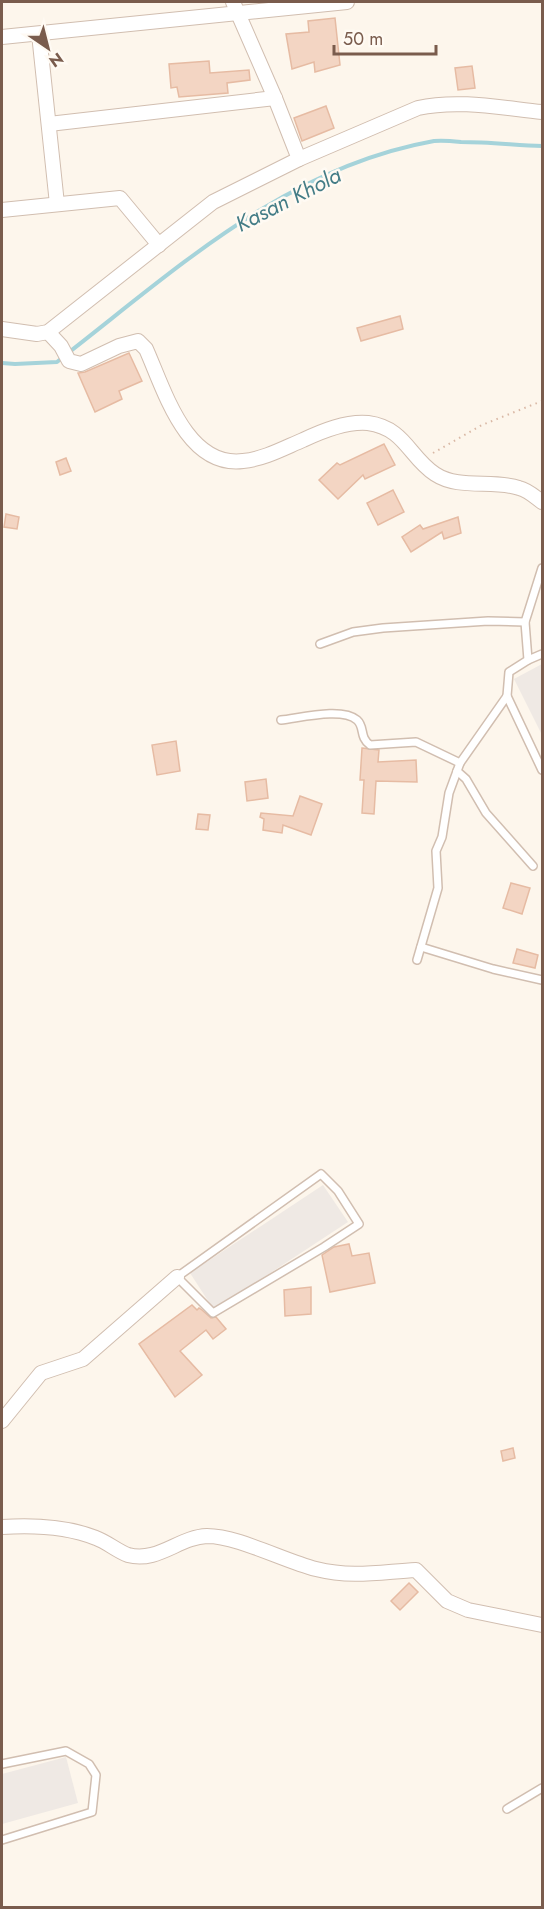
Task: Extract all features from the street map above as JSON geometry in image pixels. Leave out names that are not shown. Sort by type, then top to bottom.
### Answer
[{"type":"street","points":[[2,37],[235,7],[347,2]]},
{"type":"street","points":[[235,7],[299,159]]},
{"type":"street","points":[[39,33],[57,204]]},
{"type":"street","points":[[49,124],[275,98]]},
{"type":"street","points":[[2,329],[36,334],[48,332],[213,202],[299,159],[418,108],[433,104],[452,104],[543,112]]},
{"type":"street","points":[[2,210],[120,198],[159,245]]},
{"type":"street","points":[[48,332],[61,346],[69,361],[81,364],[119,346],[138,341],[146,350],[184,431],[207,453],[222,459],[241,462],[265,456],[312,435],[347,424],[368,423],[386,428],[405,441],[435,474],[453,482],[500,483],[522,488],[543,502]]},
{"type":"street","points":[[2,1421],[41,1373],[83,1359],[177,1278]]},
{"type":"street","points":[[2,1527],[56,1527],[96,1538],[129,1555],[153,1556],[188,1541],[207,1536],[234,1541],[315,1569],[337,1573],[371,1575],[416,1570],[447,1601],[468,1610],[543,1625]]},
{"type":"lane","points":[[528,660],[525,622],[543,568]]},
{"type":"lane","points":[[320,644],[353,632],[384,628],[488,621],[525,622]]},
{"type":"lane","points":[[417,960],[438,888],[436,851],[442,837],[449,793],[460,763],[507,696],[509,672],[543,654]]},
{"type":"lane","points":[[507,696],[543,770]]},
{"type":"lane","points":[[281,720],[342,713],[355,718],[360,723],[363,737],[370,745],[416,742],[460,763]]},
{"type":"lane","points":[[457,771],[466,779],[486,813],[533,866]]},
{"type":"lane","points":[[421,947],[494,969],[543,980]]},
{"type":"lane","points":[[321,1174],[338,1191],[359,1224],[213,1313],[177,1278],[321,1174]]},
{"type":"lane","points":[[2,1764],[66,1751],[89,1764],[96,1775],[92,1812],[2,1840]]},
{"type":"lane","points":[[507,1809],[543,1788]]},
{"type":"path","points":[[420,460],[482,425],[543,401]]},
{"type":"shaded area","points":[[542,664],[542,735],[514,679]]},
{"type":"shaded area","points":[[323,1185],[348,1222],[214,1310],[190,1273]]},
{"type":"shaded area","points":[[66,1757],[78,1803],[2,1824],[2,1774]]},
{"type":"building","points":[[335,18],[340,65],[315,72],[314,62],[292,69],[286,34],[309,32],[308,21]]},
{"type":"building","points":[[209,61],[210,73],[249,70],[250,80],[227,83],[228,93],[179,97],[177,87],[171,88],[169,64]]},
{"type":"building","points":[[472,66],[475,88],[458,90],[455,68]]},
{"type":"building","points":[[326,106],[334,128],[302,141],[294,118]]},
{"type":"building","points":[[400,316],[403,329],[361,341],[357,328]]},
{"type":"building","points":[[129,353],[142,381],[119,391],[122,399],[95,412],[78,373]]},
{"type":"building","points":[[384,444],[395,465],[365,479],[363,475],[338,499],[319,480],[337,463],[340,465]]},
{"type":"building","points":[[66,458],[71,471],[60,475],[56,462]]},
{"type":"building","points":[[393,490],[404,512],[378,525],[367,503]]},
{"type":"building","points":[[6,514],[19,517],[17,529],[4,527]]},
{"type":"building","points":[[458,517],[461,533],[444,539],[442,532],[411,552],[402,537],[420,525],[423,529]]},
{"type":"building","points":[[176,741],[180,771],[157,775],[152,745]]},
{"type":"building","points":[[362,748],[379,750],[378,762],[416,760],[417,782],[376,781],[374,814],[362,813],[364,780],[360,780]]},
{"type":"building","points":[[266,779],[268,798],[247,801],[245,782]]},
{"type":"building","points":[[300,796],[322,804],[311,835],[283,825],[282,833],[263,830],[264,819],[260,817],[261,813],[293,816]]},
{"type":"building","points":[[198,814],[210,815],[208,830],[196,829]]},
{"type":"building","points":[[511,883],[530,888],[522,914],[503,908]]},
{"type":"building","points":[[517,949],[538,955],[535,968],[513,963]]},
{"type":"building","points":[[349,1244],[352,1256],[369,1253],[375,1283],[330,1292],[322,1255],[334,1247]]},
{"type":"building","points":[[311,1287],[311,1314],[285,1316],[284,1290]]},
{"type":"building","points":[[192,1305],[211,1318],[216,1317],[226,1329],[213,1339],[206,1330],[180,1351],[202,1375],[175,1397],[139,1344]]},
{"type":"building","points":[[513,1448],[515,1458],[503,1461],[501,1451]]},
{"type":"building","points":[[409,1583],[418,1592],[400,1610],[391,1601]]},
{"type":"waterway","name":"Kasan Khola","points":[[68,353],[195,254],[284,196],[331,173],[381,154],[434,141],[542,146]]},
{"type":"waterway","name":"Kasan Khola","points":[[2,363],[57,362],[62,358]]}]
